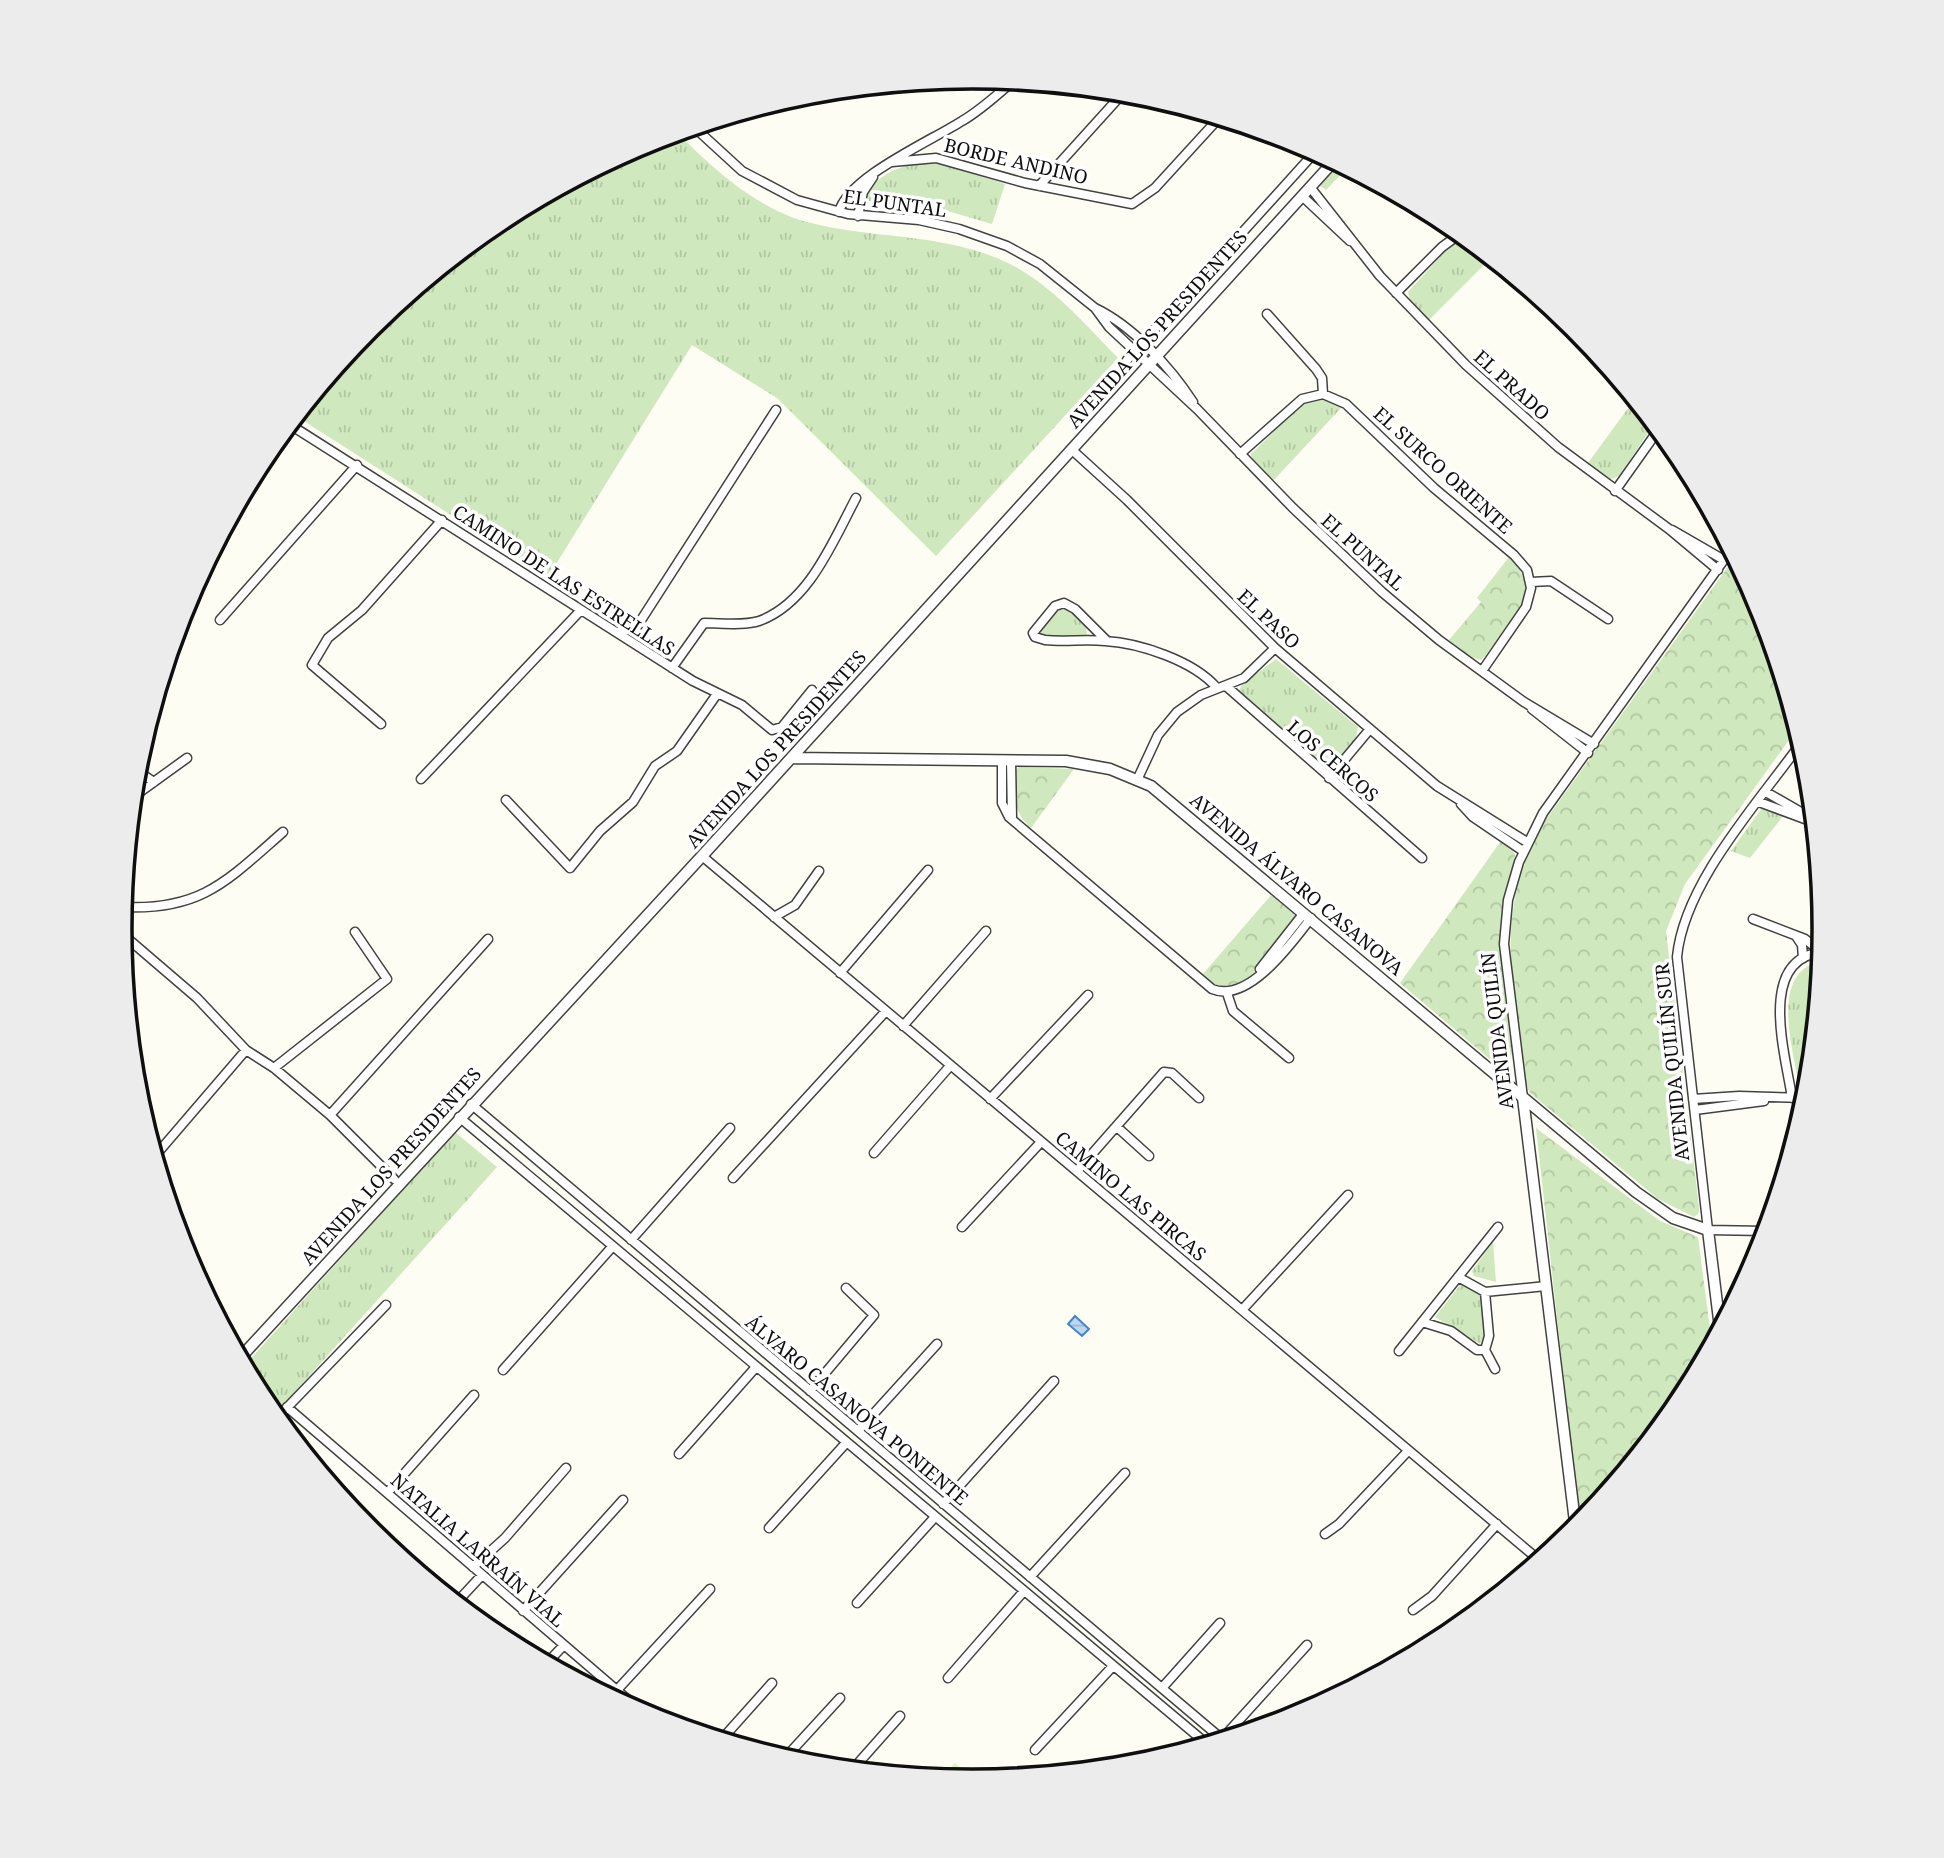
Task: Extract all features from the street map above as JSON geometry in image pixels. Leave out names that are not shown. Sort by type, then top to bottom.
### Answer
[{"type":"street","points":[[839,212],[849,194],[875,174],[976,112],[1002,90]]},
{"type":"street","points":[[1039,186],[1115,102]]},
{"type":"street","name":"BORDE ANDINO","points":[[892,162],[936,158],[1039,186],[1132,204],[1156,188],[1213,125]]},
{"type":"street","name":"EL PUNTAL","points":[[701,134],[723,157],[751,177],[797,200],[858,216],[938,223],[995,241],[1040,264],[1142,344],[1152,362],[1350,563],[1432,634],[1587,753]]},
{"type":"street","points":[[934,138],[931,148],[936,158]]},
{"type":"street","name":"AVENIDA LOS PRESIDENTES","points":[[1126,360],[1307,160]]},
{"type":"street","name":"AVENIDA LOS PRESIDENTES","points":[[246,1351],[792,758],[1327,169]]},
{"type":"street","points":[[858,216],[863,192],[875,174]]},
{"type":"street","name":"EL PRADO","points":[[1310,187],[1339,221],[1352,243]]},
{"type":"street","name":"EL PRADO","points":[[1302,195],[1329,225],[1352,243],[1450,349],[1521,415],[1718,570]]},
{"type":"street","points":[[1396,293],[1451,240]]},
{"type":"street","name":"EL PUNTAL","points":[[1095,308],[1134,352],[1152,362]]},
{"type":"street","points":[[1240,454],[1297,402],[1312,394],[1323,394],[1320,374],[1267,313]]},
{"type":"street","name":"EL SURCO ORIENTE","points":[[1323,394],[1342,400],[1434,488],[1514,555],[1524,565],[1531,582]]},
{"type":"street","points":[[618,632],[636,628],[776,410]]},
{"type":"street","name":"CAMINO DE LAS ESTRELLAS","points":[[298,429],[358,465],[672,668],[742,705],[774,730],[782,727],[812,690]]},
{"type":"street","points":[[1615,491],[1653,438]]},
{"type":"street","name":"EL PASO","points":[[1071,449],[1127,500],[1275,648],[1456,799],[1473,817],[1523,852]]},
{"type":"street","points":[[220,620],[358,465]]},
{"type":"street","points":[[672,668],[705,624],[759,621],[791,600],[819,567],[856,498]]},
{"type":"street","points":[[382,724],[312,665],[328,638],[362,610],[442,520]]},
{"type":"street","name":"EL PRADO","points":[[1669,529],[1724,560]]},
{"type":"street","name":"AVENIDA QUILÍN","points":[[1574,1514],[1504,944],[1508,900],[1527,842],[1543,813],[1724,560]]},
{"type":"street","points":[[1482,671],[1526,607],[1531,582],[1551,581],[1608,619]]},
{"type":"street","name":"LOS CERCOS","points":[[1107,640],[1075,609],[1064,603],[1055,606],[1033,633],[1035,637],[1045,640],[1107,640],[1181,663],[1207,676],[1422,858]]},
{"type":"street","points":[[421,779],[581,610]]},
{"type":"street","points":[[1138,778],[1158,735],[1170,718],[1192,700],[1251,673],[1275,648]]},
{"type":"street","points":[[506,800],[570,868],[600,831],[633,802],[655,765],[677,751],[717,694]]},
{"type":"street","name":"EL PUNTAL","points":[[1524,702],[1594,744]]},
{"type":"street","points":[[1329,778],[1370,729]]},
{"type":"street","name":"AVENIDA QUILÍN SUR","points":[[1718,1313],[1677,978],[1681,929],[1702,882],[1793,754]]},
{"type":"street","points":[[144,789],[187,758]]},
{"type":"street","name":"AVENIDA ÁLVARO CASANOVA","points":[[792,758],[1006,760],[1087,764],[1138,778],[1168,798],[1656,1208],[1673,1218],[1708,1230]]},
{"type":"street","points":[[1006,760],[1002,803],[1012,821],[1207,986],[1227,993],[1243,989],[1308,916]]},
{"type":"street","points":[[146,777],[154,782]]},
{"type":"street","points":[[1766,792],[1804,815]]},
{"type":"street","name":"EL PASO","points":[[1456,799],[1527,842]]},
{"type":"street","points":[[1759,802],[1805,817]]},
{"type":"street","points":[[133,908],[155,909],[189,901],[225,881],[283,832]]},
{"type":"street","name":"CAMINO LAS PIRCAS","points":[[702,856],[1532,1554]]},
{"type":"street","points":[[840,973],[928,870]]},
{"type":"street","points":[[774,917],[795,905],[819,871]]},
{"type":"street","points":[[1753,919],[1811,943]]},
{"type":"street","points":[[903,1026],[986,931]]},
{"type":"street","points":[[274,1068],[387,979],[355,932]]},
{"type":"street","points":[[1796,936],[1802,945],[1803,958]]},
{"type":"street","points":[[330,1115],[488,939]]},
{"type":"street","points":[[132,943],[197,998],[246,1050],[274,1068],[330,1115],[394,1179]]},
{"type":"street","points":[[1693,1099],[1739,1096],[1792,1098],[1780,995],[1785,976],[1803,958],[1811,955]]},
{"type":"street","points":[[1227,993],[1233,1011],[1289,1058]]},
{"type":"street","points":[[990,1099],[1088,995]]},
{"type":"street","points":[[733,1178],[886,1011]]},
{"type":"street","points":[[162,1148],[246,1050]]},
{"type":"street","points":[[874,1153],[950,1066]]},
{"type":"street","points":[[1077,1171],[1164,1073],[1177,1076],[1199,1098]]},
{"type":"street","points":[[1695,1110],[1773,1098]]},
{"type":"street","name":"ÁLVARO CASANOVA PONIENTE","points":[[471,1104],[1214,1732]]},
{"type":"street","name":"ÁLVARO CASANOVA PONIENTE","points":[[460,1117],[1196,1738]]},
{"type":"street","points":[[1116,1127],[1149,1156]]},
{"type":"street","points":[[631,1240],[730,1128]]},
{"type":"street","points":[[962,1227],[1041,1142]]},
{"type":"street","points":[[1242,1310],[1348,1195]]},
{"type":"street","points":[[586,1224],[597,1211]]},
{"type":"street","points":[[1399,1351],[1498,1227]]},
{"type":"street","points":[[1708,1230],[1755,1231]]},
{"type":"street","points":[[503,1370],[612,1247]]},
{"type":"street","points":[[1458,1277],[1485,1292],[1546,1286]]},
{"type":"street","points":[[810,1391],[874,1315],[846,1288]]},
{"type":"street","points":[[1485,1292],[1489,1336],[1485,1350],[1495,1369]]},
{"type":"street","points":[[284,1410],[386,1305]]},
{"type":"street","points":[[1422,1322],[1451,1331],[1477,1350],[1485,1350]]},
{"type":"street","points":[[858,1431],[937,1344]]},
{"type":"street","points":[[679,1454],[757,1367]]},
{"type":"street","points":[[943,1504],[1054,1381]]},
{"type":"street","points":[[388,1492],[474,1395]]},
{"type":"street","name":"NATALIA LARRAÍN VIAL","points":[[287,1407],[615,1689]]},
{"type":"street","points":[[769,1528],[846,1443]]},
{"type":"street","points":[[1325,1534],[1339,1524],[1408,1451]]},
{"type":"street","points":[[888,1478],[899,1466]]},
{"type":"street","points":[[473,1567],[505,1538],[566,1468]]},
{"type":"street","points":[[1030,1577],[1125,1473]]},
{"type":"street","points":[[523,1611],[623,1500]]},
{"type":"street","points":[[857,1603],[935,1517]]},
{"type":"street","points":[[1413,1610],[1426,1602],[1497,1524]]},
{"type":"street","points":[[462,1596],[482,1575]]},
{"type":"street","points":[[617,1690],[710,1589]]},
{"type":"street","points":[[948,1678],[1024,1591]]},
{"type":"street","points":[[1161,1688],[1220,1623]]},
{"type":"street","points":[[553,1657],[564,1645]]},
{"type":"street","points":[[1233,1727],[1307,1645]]},
{"type":"street","points":[[1035,1751],[1113,1666]]},
{"type":"street","points":[[1140,1688],[1149,1677]]},
{"type":"street","points":[[728,1732],[772,1683]]},
{"type":"street","points":[[793,1749],[840,1698]]},
{"type":"street","points":[[860,1762],[900,1716]]},
{"type":"green space","points":[[685,140],[736,186],[789,216],[833,228],[960,246],[1010,264],[1054,294],[1118,358],[936,556],[777,398],[692,345],[548,577],[304,421],[378,335],[461,263],[552,202],[651,153]]},
{"type":"green space","points":[[918,163],[945,164],[1005,184],[992,224],[934,207],[869,201],[866,193],[877,181],[896,170]]},
{"type":"green space","points":[[1332,171],[1340,175],[1326,190],[1319,185]]},
{"type":"green space","points":[[1456,243],[1485,264],[1428,321],[1410,301],[1408,292],[1450,246]]},
{"type":"green space","points":[[1322,399],[1341,408],[1272,482],[1252,461],[1251,454],[1302,404]]},
{"type":"green space","points":[[1629,407],[1648,432],[1619,476],[1611,479],[1588,463]]},
{"type":"green space","points":[[1509,557],[1520,570],[1525,583],[1520,608],[1481,660],[1470,657],[1449,640],[1481,602],[1477,598]]},
{"type":"green space","points":[[1729,566],[1767,659],[1790,739],[1685,884],[1666,931],[1699,1207],[1699,1213],[1694,1217],[1658,1199],[1530,1093],[1525,1082],[1512,982],[1512,920],[1517,889],[1527,857],[1542,825]]},
{"type":"green space","points":[[1066,608],[1086,626],[1087,635],[1056,637],[1041,634],[1041,628],[1058,611]]},
{"type":"green space","points":[[1276,659],[1358,727],[1356,738],[1333,766],[1324,766],[1239,691],[1241,686]]},
{"type":"green space","points":[[1019,767],[1074,769],[1031,828],[1020,815],[1015,802],[1014,771]]},
{"type":"green space","points":[[1764,805],[1784,815],[1750,858],[1731,851]]},
{"type":"green space","points":[[1501,841],[1512,848],[1515,855],[1500,929],[1512,1053],[1509,1065],[1503,1067],[1493,1062],[1400,983]]},
{"type":"green space","points":[[1272,894],[1297,917],[1266,960],[1246,980],[1226,988],[1217,985],[1203,974]]},
{"type":"green space","points":[[1811,966],[1805,1039],[1798,1081],[1790,1034],[1789,996],[1795,981],[1805,968]]},
{"type":"green space","points":[[1536,1128],[1660,1221],[1698,1237],[1710,1328],[1670,1396],[1638,1440],[1578,1510]]},
{"type":"green space","points":[[455,1132],[497,1167],[282,1407],[251,1358]]},
{"type":"green space","points":[[1493,1242],[1496,1282],[1474,1276],[1472,1271]]},
{"type":"green space","points":[[1461,1284],[1480,1293],[1485,1334],[1480,1344],[1435,1317]]},
{"type":"water","points":[[1075,1316],[1089,1329],[1082,1336],[1068,1324]]}]
